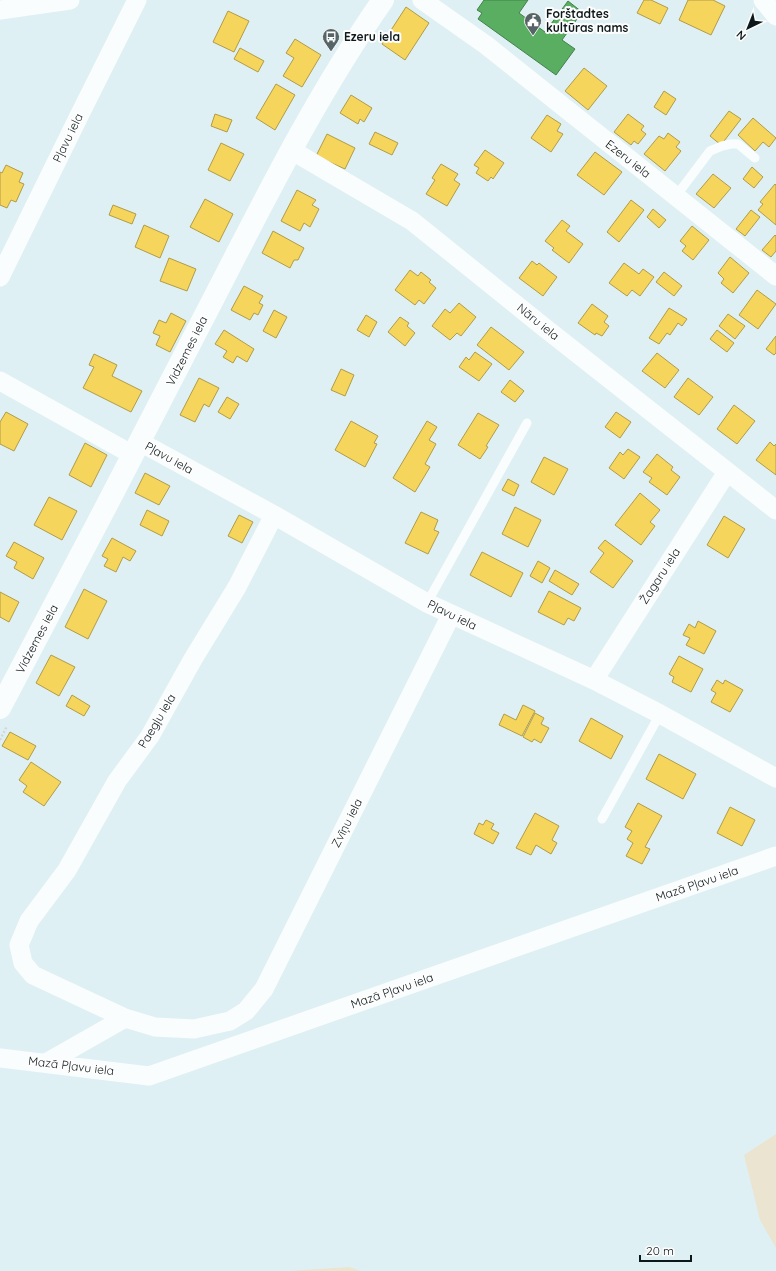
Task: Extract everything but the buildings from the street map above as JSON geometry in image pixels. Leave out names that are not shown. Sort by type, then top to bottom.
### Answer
[{"type":"street","points":[[0,10],[70,0]]},
{"type":"street","name":"Pļavu iela","points":[[0,276],[138,0]]},
{"type":"street","name":"Vidzemes iela","points":[[0,708],[137,449],[291,150],[328,84],[360,32],[383,0]]},
{"type":"street","name":"Ezeru iela","points":[[422,0],[486,46],[776,276]]},
{"type":"street","points":[[763,0],[776,16]]},
{"type":"street","name":"Nāru iela","points":[[291,150],[412,221],[776,510]]},
{"type":"street","name":"Pļavu iela","points":[[0,382],[274,515],[427,603],[594,680],[774,774]]},
{"type":"street","name":"Žagaru iela","points":[[594,680],[727,472]]},
{"type":"street","name":"Paegļu iela","points":[[230,1021],[194,1029],[155,1027],[125,1018],[33,975],[23,963],[19,946],[29,921],[67,870],[117,781],[150,736],[193,659],[237,587],[274,515]]},
{"type":"street","name":"Zvīņu iela","points":[[230,1021],[246,1011],[264,989],[451,615]]},
{"type":"street","name":"Mazā Pļavu iela","points":[[0,1058],[149,1076],[776,856]]},
{"type":"street","points":[[46,1063],[125,1018]]},
{"type":"lane","points":[[676,196],[710,151],[722,146],[738,144],[755,158]]},
{"type":"lane","points":[[427,603],[527,423]]},
{"type":"lane","points":[[602,819],[660,714]]},
{"type":"shaded area","points":[[776,1134],[776,1248],[760,1220],[744,1155]]},
{"type":"shaded area","points":[[349,1267],[361,1271],[288,1271]]},
{"type":"place","name":"Forštadtes kultūras nams","points":[[533,36]]},
{"type":"place","name":"Ezeru iela","points":[[331,52]]}]
